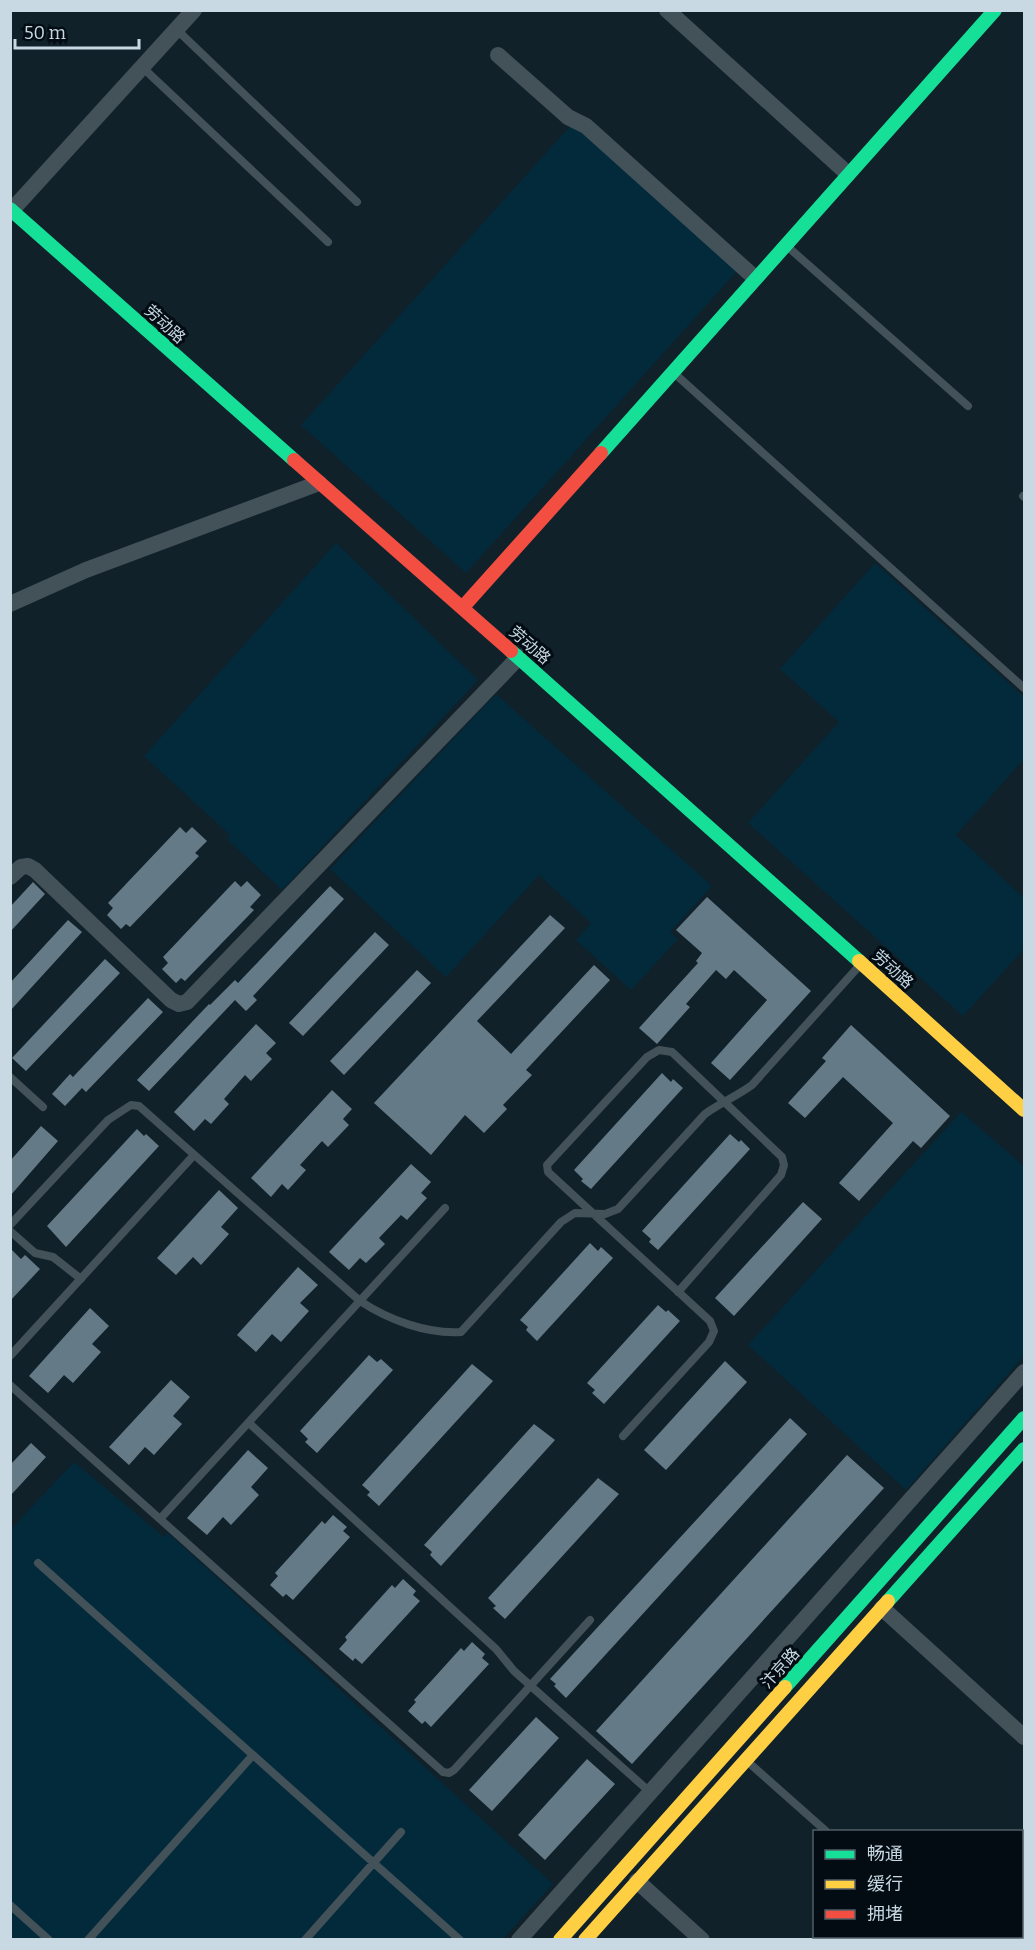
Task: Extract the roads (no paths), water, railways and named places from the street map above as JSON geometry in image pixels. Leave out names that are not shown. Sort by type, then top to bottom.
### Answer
[{"type":"street","points":[[11,209],[194,10]]},
{"type":"street","points":[[667,10],[848,174]]},
{"type":"street","points":[[463,607],[995,10]]},
{"type":"street","points":[[498,55],[568,117],[586,126],[755,278]]},
{"type":"street","name":"劳动路","points":[[11,209],[319,483],[463,607],[1024,1110]]},
{"type":"street","points":[[10,604],[86,570],[319,483]]},
{"type":"street","points":[[10,877],[21,867],[28,866],[171,1000],[179,1004],[187,1002],[519,657]]},
{"type":"street","points":[[519,1940],[1024,1372]]},
{"type":"street","name":"汴京路","points":[[560,1940],[1024,1418]]},
{"type":"street","points":[[585,1940],[1024,1449]]},
{"type":"street","points":[[882,1608],[1024,1737]]},
{"type":"street","points":[[637,1881],[702,1940]]},
{"type":"lane","points":[[176,29],[357,202]]},
{"type":"lane","points":[[142,67],[328,242]]},
{"type":"lane","points":[[786,244],[968,406]]},
{"type":"lane","points":[[672,371],[1024,688]]},
{"type":"lane","points":[[10,1225],[108,1120],[131,1105],[139,1106],[360,1301],[377,1312],[411,1325],[433,1331],[461,1332],[561,1222],[575,1213],[605,1214],[618,1209],[705,1114],[752,1085],[862,963]]},
{"type":"lane","points":[[623,1436],[709,1342],[714,1331],[710,1321],[678,1292],[548,1172],[546,1165],[647,1057],[659,1050],[672,1052],[782,1157],[784,1165],[781,1175],[678,1292]]},
{"type":"lane","points":[[10,1077],[44,1107]]},
{"type":"lane","points":[[10,1356],[194,1155]]},
{"type":"lane","points":[[160,1519],[445,1208]]},
{"type":"lane","points":[[10,1231],[35,1253],[53,1257],[81,1279]]},
{"type":"lane","points":[[10,1384],[443,1772],[449,1773],[454,1770],[590,1620]]},
{"type":"lane","points":[[249,1423],[496,1649],[514,1671],[651,1793]]},
{"type":"lane","points":[[38,1563],[460,1940]]},
{"type":"lane","points":[[88,1940],[253,1755]]},
{"type":"lane","points":[[746,1760],[825,1830]]},
{"type":"lane","points":[[305,1940],[401,1832]]},
{"type":"lane","points":[[10,1905],[49,1940]]}]
